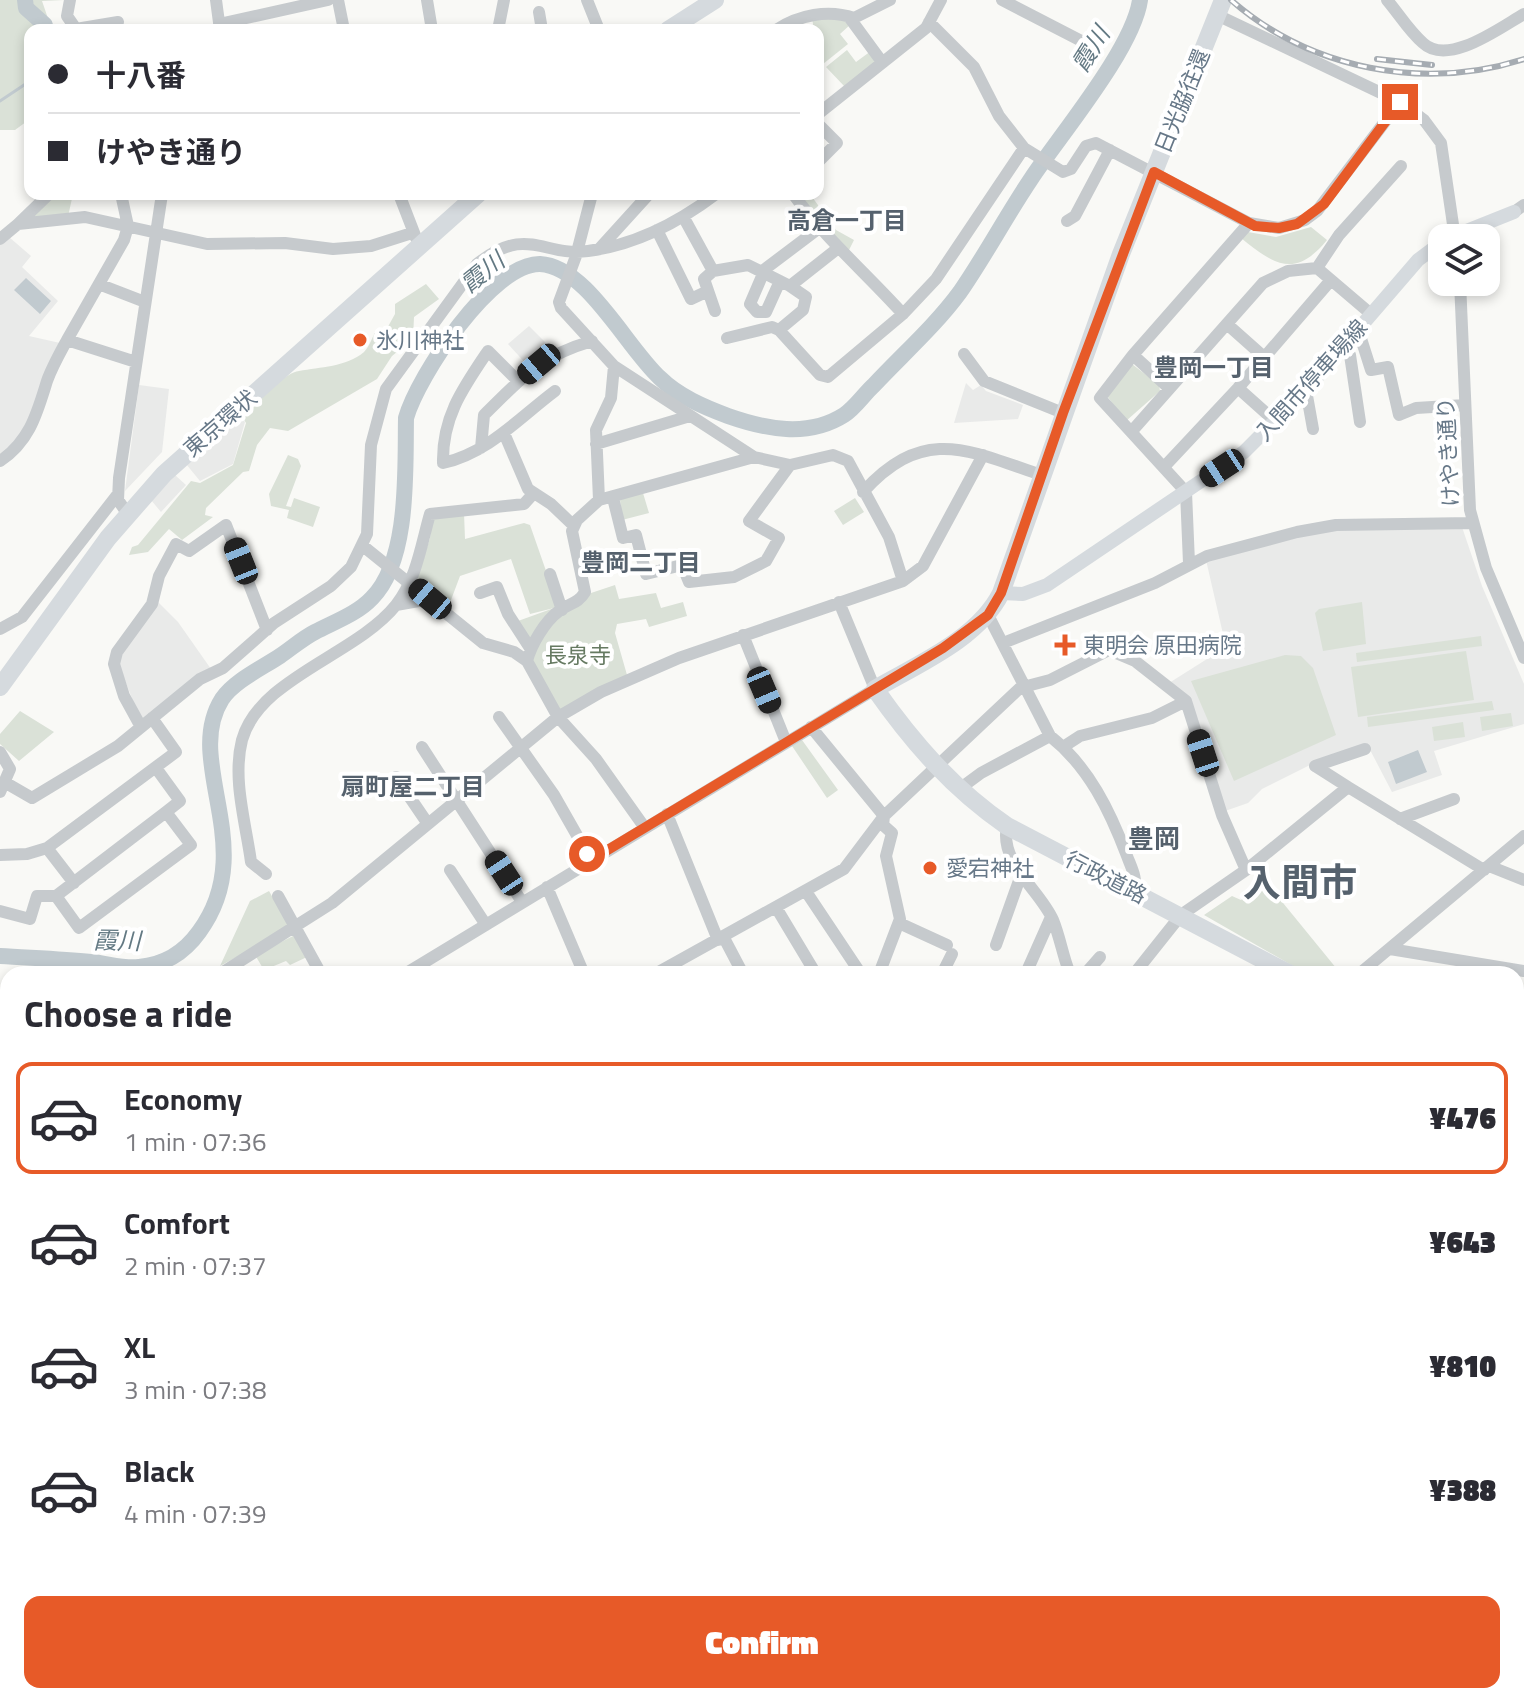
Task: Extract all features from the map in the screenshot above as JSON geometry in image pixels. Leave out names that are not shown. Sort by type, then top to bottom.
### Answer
[{"type":"highway","points":[[662,24],[698,0]]},
{"type":"highway","points":[[677,24],[715,0]]},
{"type":"highway","name":"日光脇往還","points":[[875,689],[943,648],[988,615],[1001,593],[1063,413],[1220,7]]},
{"type":"highway","name":"東京環状","points":[[0,673],[122,505],[202,427],[414,236],[459,200]]},
{"type":"highway","name":"東京環状","points":[[0,687],[122,505],[471,200]]},
{"type":"highway","name":"行政道路","points":[[875,689],[937,769],[958,790],[1007,826],[1275,966]]},
{"type":"main road","name":"入間市停車場線","points":[[1484,224],[1521,209]]},
{"type":"main road","name":"入間市停車場線","points":[[1001,593],[1023,594],[1047,585],[1244,452],[1306,390],[1428,252]]},
{"type":"street","points":[[70,0],[67,16],[73,24]]},
{"type":"street","points":[[216,0],[220,24]]},
{"type":"street","points":[[232,24],[328,0]]},
{"type":"street","points":[[338,0],[343,24]]},
{"type":"street","points":[[427,0],[431,24]]},
{"type":"street","points":[[499,24],[504,0]]},
{"type":"street","points":[[587,0],[597,24]]},
{"type":"street","points":[[834,0],[882,62]]},
{"type":"street","points":[[789,24],[806,16],[846,15],[854,18],[890,0]]},
{"type":"street","points":[[824,109],[929,22],[941,0]]},
{"type":"street","points":[[1002,0],[1097,49]]},
{"type":"street","points":[[1387,0],[1424,44],[1437,50],[1466,47],[1524,14]]},
{"type":"street","points":[[1220,7],[1400,102],[1430,126],[1441,143],[1448,224]]},
{"type":"street","points":[[539,12],[541,24]]},
{"type":"street","points":[[106,24],[118,22]]},
{"type":"street","points":[[929,22],[974,67],[999,116],[1026,149],[1058,170],[1071,169],[1090,143],[1154,172],[1249,223],[1279,228],[1312,216],[1400,102]]},
{"type":"street","points":[[1383,125],[1396,116],[1408,116],[1424,129],[1440,153]]},
{"type":"street","points":[[824,130],[837,143],[824,156]]},
{"type":"street","points":[[727,338],[772,327],[779,330],[820,375],[828,377],[903,314],[936,279],[1026,149]]},
{"type":"street","points":[[1067,221],[1075,216],[1110,150]]},
{"type":"street","points":[[1317,268],[1339,235],[1401,166]]},
{"type":"street","points":[[0,239],[43,200]]},
{"type":"street","points":[[0,461],[13,452],[32,428],[48,377],[101,285],[128,226],[122,200]]},
{"type":"street","points":[[0,629],[22,617],[122,505],[136,362],[161,200]]},
{"type":"street","points":[[18,224],[85,217],[207,244],[285,243],[319,249],[371,246],[414,236],[401,200]]},
{"type":"street","points":[[590,200],[577,253],[559,302],[614,366],[754,457],[790,465],[839,456],[848,461],[889,537],[903,581]]},
{"type":"street","points":[[600,248],[644,200]]},
{"type":"street","points":[[0,752],[10,769],[3,788],[32,798],[40,796],[141,727],[200,679],[223,668],[267,630],[335,583],[366,548],[371,445],[394,375],[421,344],[471,271],[492,253],[530,243],[577,253],[600,248],[684,218],[708,200]]},
{"type":"street","points":[[797,200],[818,229],[837,249],[853,258],[903,314]]},
{"type":"street","points":[[684,218],[713,271]]},
{"type":"street","points":[[1189,563],[1186,492],[1100,398],[1133,355],[1249,223]]},
{"type":"street","points":[[818,229],[764,273],[750,304],[757,312],[766,312],[785,284],[837,249]]},
{"type":"street","points":[[657,230],[691,299],[708,291]]},
{"type":"street","points":[[715,311],[704,279],[713,271],[748,265],[806,297],[803,310],[779,330]]},
{"type":"street","points":[[1132,431],[1273,277],[1288,271],[1317,268],[1371,314]]},
{"type":"street","points":[[1164,467],[1238,388],[1331,280]]},
{"type":"street","points":[[101,285],[145,302]]},
{"type":"street","name":"けやき通り","points":[[1461,296],[1467,487],[1472,523],[1486,568],[1524,658]]},
{"type":"street","points":[[1228,325],[1264,357]]},
{"type":"street","points":[[1358,329],[1371,370],[1388,367],[1399,415],[1416,408],[1465,405]]},
{"type":"street","points":[[67,340],[136,362]]},
{"type":"street","points":[[481,448],[484,415],[518,381],[551,355],[592,341]]},
{"type":"street","points":[[1343,347],[1350,355],[1360,422]]},
{"type":"street","points":[[518,381],[488,351],[452,406],[443,438],[443,463],[462,459],[481,448],[555,391]]},
{"type":"street","points":[[964,354],[984,381],[1063,413]]},
{"type":"street","points":[[1133,355],[1169,388]]},
{"type":"street","points":[[599,500],[596,444],[599,422],[613,391],[614,366]]},
{"type":"street","points":[[1238,388],[1276,422]]},
{"type":"street","points":[[1306,390],[1313,429]]},
{"type":"street","points":[[596,444],[690,416]]},
{"type":"street","points":[[504,433],[523,472],[523,482],[533,494],[551,504],[573,525]]},
{"type":"street","points":[[863,492],[896,464],[936,447],[960,447],[1041,475]]},
{"type":"street","points":[[233,966],[297,928],[458,801],[558,717],[639,674],[903,581],[923,566],[983,455]]},
{"type":"street","points":[[528,654],[562,610],[578,603],[585,592],[573,544],[573,525],[599,500],[754,457]]},
{"type":"street","points":[[613,498],[623,538],[636,535],[646,574],[682,565],[689,582],[734,577],[766,561],[779,538],[749,521],[790,465]]},
{"type":"street","points":[[266,874],[251,862],[238,776],[245,730],[261,705],[367,634],[396,605],[423,549],[430,514],[524,504],[533,494]]},
{"type":"street","points":[[1003,643],[1155,583],[1189,563],[1336,525],[1472,523]]},
{"type":"street","points":[[141,727],[124,696],[114,664],[117,652],[152,604],[159,576],[176,544],[189,551],[226,525],[267,630]]},
{"type":"street","points":[[366,548],[483,643],[528,654]]},
{"type":"street","points":[[550,574],[562,610]]},
{"type":"street","points":[[480,593],[497,587],[558,717],[596,759],[645,828]]},
{"type":"street","points":[[396,605],[430,599]]},
{"type":"street","points":[[418,966],[875,689],[839,602]]},
{"type":"street","points":[[988,615],[1050,736],[1063,747],[1111,813],[1134,875],[1134,891]]},
{"type":"street","points":[[743,635],[786,742]]},
{"type":"street","points":[[669,966],[807,893],[844,869],[884,816],[1024,686],[1050,680],[1109,650],[1135,661],[1186,701],[1226,825],[1246,870]]},
{"type":"street","points":[[1063,747],[1080,736],[1152,718],[1186,701]]},
{"type":"street","points":[[499,717],[591,860]]},
{"type":"street","points":[[0,855],[27,854],[47,848],[176,752],[152,718]]},
{"type":"street","points":[[811,727],[884,816],[883,825],[892,833],[886,856],[899,923],[882,966]]},
{"type":"street","points":[[958,790],[981,773],[1050,736]]},
{"type":"street","points":[[422,747],[522,902]]},
{"type":"street","points":[[1365,749],[1315,766],[1486,868],[1524,880]]},
{"type":"street","points":[[0,911],[30,919],[37,896],[56,896],[180,801],[156,768]]},
{"type":"street","points":[[396,777],[428,824]]},
{"type":"street","points":[[1140,966],[1181,915],[1353,791]]},
{"type":"street","points":[[1400,819],[1454,799]]},
{"type":"street","points":[[56,896],[79,928],[191,845],[166,812]]},
{"type":"street","points":[[667,814],[720,938],[738,966]]},
{"type":"street","points":[[1007,826],[1007,841],[1021,875],[1051,917],[1067,966]]},
{"type":"street","points":[[1369,966],[1524,836]]},
{"type":"street","points":[[47,848],[74,883]]},
{"type":"street","points":[[450,870],[486,925]]},
{"type":"street","points":[[996,945],[1021,875]]},
{"type":"street","points":[[547,887],[581,966]]},
{"type":"street","points":[[807,893],[856,966]]},
{"type":"street","points":[[278,896],[317,966]]},
{"type":"street","points":[[777,909],[811,966]]},
{"type":"street","points":[[1029,966],[1051,917]]},
{"type":"street","points":[[899,923],[949,949],[944,966]]},
{"type":"street","points":[[1390,949],[1477,966]]},
{"type":"street","points":[[1092,966],[1100,957]]},
{"type":"shaded area","points":[[9,237],[31,256],[22,267],[58,301],[29,336],[60,343],[33,413],[19,437],[0,454],[0,242]]},
{"type":"shaded area","points":[[26,278],[51,301],[40,314],[14,290]]},
{"type":"shaded area","points":[[529,326],[553,350],[529,367],[508,344]]},
{"type":"shaded area","points":[[966,383],[973,390],[981,385],[986,391],[1023,405],[1018,419],[954,423]]},
{"type":"shaded area","points":[[139,385],[169,389],[162,452],[125,491]]},
{"type":"shaded area","points":[[240,416],[245,422],[233,464],[200,481],[186,464]]},
{"type":"shaded area","points":[[175,475],[186,485],[161,512],[151,500]]},
{"type":"shaded area","points":[[1462,527],[1482,586],[1524,684],[1524,724],[1434,751],[1442,775],[1392,792],[1368,746],[1312,764],[1262,789],[1248,803],[1225,811],[1189,699],[1169,683],[1226,647],[1206,560],[1245,548],[1345,528]]},
{"type":"shaded area","points":[[156,600],[178,622],[211,669],[141,721],[116,658]]},
{"type":"shaded area","points":[[1418,750],[1427,772],[1396,784],[1388,762]]},
{"type":"green space","points":[[0,0],[64,0],[42,1],[50,24],[24,24],[24,123],[15,130],[0,130]]},
{"type":"green space","points":[[835,16],[851,24],[840,34],[848,44],[824,63],[824,24],[813,24],[812,18]]},
{"type":"green space","points":[[847,50],[856,62],[871,51],[878,61],[845,87],[826,67]]},
{"type":"green space","points":[[38,200],[72,200],[67,221],[28,220]]},
{"type":"green space","points":[[802,200],[814,200],[836,230],[854,240],[848,252]]},
{"type":"green space","points":[[1311,227],[1327,240],[1305,260],[1295,263],[1275,261],[1241,238],[1248,232],[1276,237]]},
{"type":"green space","points":[[426,284],[439,299],[414,317],[413,339],[392,356],[377,379],[288,431],[270,428],[257,445],[249,471],[243,472],[206,508],[205,515],[213,517],[182,540],[169,529],[148,552],[129,555],[132,547],[138,545],[191,481],[200,483],[233,465],[246,423],[243,418],[269,391],[292,373],[341,364],[357,357],[366,350],[376,331],[385,332],[395,314],[395,304]]},
{"type":"green space","points":[[1132,364],[1159,385],[1160,391],[1126,421],[1107,396]]},
{"type":"green space","points":[[288,455],[298,459],[301,466],[286,506],[291,507],[294,498],[320,507],[313,527],[287,518],[289,510],[271,506],[269,494]]},
{"type":"green space","points":[[643,493],[649,513],[622,520],[620,499]]},
{"type":"green space","points":[[855,498],[864,512],[843,525],[834,511]]},
{"type":"green space","points":[[464,513],[465,539],[524,523],[530,525],[559,608],[532,642],[518,621],[554,608],[530,614],[511,559],[460,576],[448,608],[416,582],[430,538],[432,519]]},
{"type":"green space","name":"長泉寺","points":[[615,585],[619,599],[656,593],[661,608],[683,602],[687,616],[649,627],[646,619],[617,624],[615,633],[627,675],[560,710],[532,661],[533,650],[556,620],[588,594]]},
{"type":"green space","points":[[1362,602],[1366,644],[1323,651],[1315,613],[1319,609]]},
{"type":"green space","points":[[1481,636],[1482,646],[1357,662],[1356,653]]},
{"type":"green space","points":[[1466,651],[1474,700],[1358,717],[1351,667]]},
{"type":"green space","points":[[1285,655],[1301,656],[1313,668],[1336,735],[1234,781],[1191,681]]},
{"type":"green space","points":[[1492,701],[1494,710],[1368,727],[1367,717]]},
{"type":"green space","points":[[20,711],[54,732],[19,761],[0,744],[0,734]]},
{"type":"green space","points":[[1511,713],[1513,726],[1482,731],[1480,717]]},
{"type":"green space","points":[[1463,722],[1465,737],[1434,741],[1432,727]]},
{"type":"green space","points":[[802,740],[838,790],[827,798],[792,746]]},
{"type":"green space","points":[[1265,881],[1334,966],[1293,966],[1204,915],[1232,896],[1241,900]]},
{"type":"green space","points":[[269,891],[290,928],[220,966],[250,901]]},
{"type":"green space","points":[[295,935],[307,957],[290,965],[286,961],[274,966],[262,966],[255,955]]},
{"type":"waterway","points":[[25,0],[26,8],[44,24]]},
{"type":"waterway","name":"霞川","points":[[145,966],[172,957],[187,946],[199,932],[216,900],[223,869],[223,838],[210,750],[212,724],[222,699],[241,681],[306,637],[359,609],[384,581],[393,561],[403,512],[406,418],[425,376],[480,301],[500,282],[521,269],[540,264],[557,268],[574,278],[589,293],[647,365],[683,396],[742,421],[771,427],[801,429],[830,422],[852,409],[960,292],[1031,179],[1110,67],[1134,20],[1140,0]]},
{"type":"waterway","points":[[0,101],[24,85]]},
{"type":"waterway","name":"霞川","points":[[0,956],[120,966]]},
{"type":"railway","points":[[1231,0],[1262,24],[1296,43],[1332,58],[1370,68],[1408,73],[1447,73],[1486,69],[1524,59]]},
{"type":"railway","points":[[1377,59],[1432,65]]},
{"type":"place","name":"氷川神社","points":[[360,340]]},
{"type":"place","name":"東明会 原田病院","points":[[1065,645]]},
{"type":"place","name":"愛宕神社","points":[[930,868]]},
{"type":"district","name":"高倉一丁目","points":[[847,220]]},
{"type":"district","name":"豊岡一丁目","points":[[1214,367]]},
{"type":"district","name":"豊岡二丁目","points":[[641,562]]},
{"type":"district","name":"扇町屋二丁目","points":[[413,786]]},
{"type":"district","name":"豊岡","points":[[1154,838]]},
{"type":"district","name":"入間市","points":[[1300,882]]},
{"type":"route","points":[[587,854],[591,860],[943,648],[988,615],[1001,593],[1063,413],[1154,172],[1255,226],[1279,228],[1297,224],[1312,216],[1324,204],[1400,102]]}]
